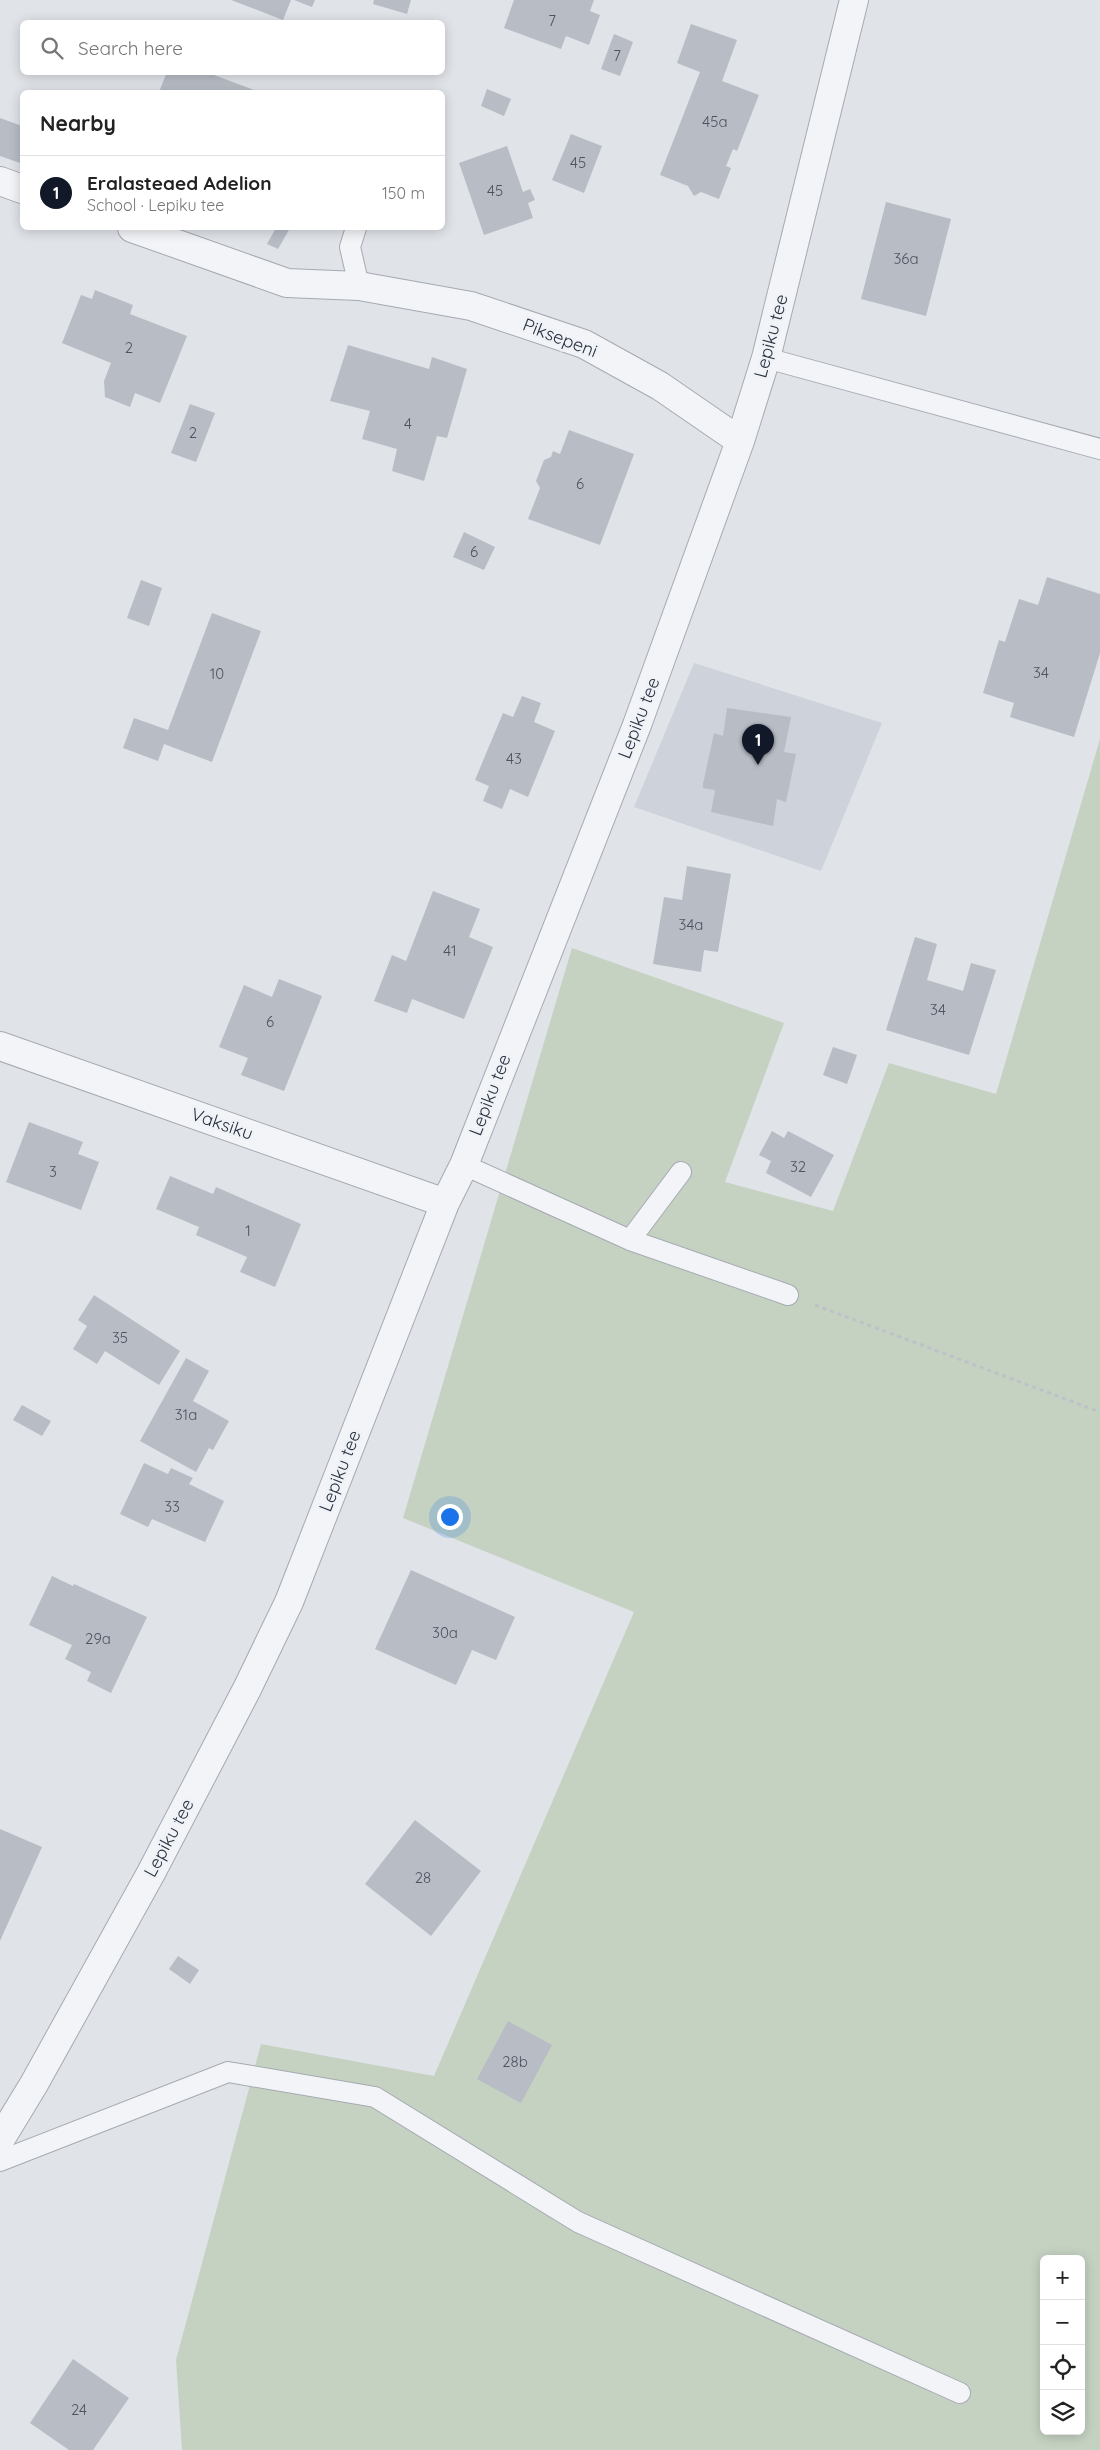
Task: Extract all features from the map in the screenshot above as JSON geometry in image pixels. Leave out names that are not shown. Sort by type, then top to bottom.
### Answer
[{"type":"street","name":"Lepiku tee","points":[[0,2140],[34,2084],[151,1873],[247,1689],[284,1610],[445,1203],[464,1164],[637,724],[740,441],[766,358],[854,0]]},
{"type":"street","points":[[0,180],[20,187]]},
{"type":"street","name":"Piksepeni","points":[[138,230],[287,283],[359,286],[471,306],[584,344],[660,386],[740,441]]},
{"type":"street","name":"Vaksiku","points":[[0,1046],[445,1203]]},
{"type":"lane","points":[[355,230],[350,246],[359,286]]},
{"type":"lane","points":[[766,358],[1100,449]]},
{"type":"lane","points":[[464,1164],[630,1240],[788,1295]]},
{"type":"lane","points":[[630,1240],[681,1172]]},
{"type":"lane","points":[[0,2160],[228,2072],[375,2097],[578,2222],[960,2393]]},
{"type":"path","points":[[788,1295],[1100,1412]]},
{"type":"shaded area","points":[[694,663],[882,723],[821,871],[634,807]]},
{"type":"green space","points":[[1100,739],[1100,2450],[182,2450],[176,2360],[261,2044],[434,2076],[634,1612],[403,1518],[572,948],[784,1023],[725,1182],[833,1211],[889,1063],[996,1094]]},
{"type":"building","points":[[231,0],[291,0],[283,20]]},
{"type":"building","points":[[294,0],[315,0],[312,7]]},
{"type":"building","points":[[374,0],[411,0],[407,14],[373,4]]},
{"type":"building","points":[[514,0],[594,0],[590,11],[600,15],[589,45],[566,36],[561,49],[504,28]]},
{"type":"building","points":[[691,24],[737,40],[722,81],[759,95],[737,151],[733,149],[726,166],[731,168],[719,199],[701,192],[694,196],[688,186],[660,175],[700,72],[677,63]]},
{"type":"building","points":[[614,34],[633,42],[620,76],[601,69]]},
{"type":"building","points":[[166,75],[214,75],[254,90],[160,90]]},
{"type":"building","points":[[487,89],[511,99],[504,116],[481,106]]},
{"type":"building","points":[[0,118],[20,125],[20,163],[0,156]]},
{"type":"building","points":[[571,134],[602,146],[584,193],[552,180]]},
{"type":"building","points":[[507,146],[523,192],[530,189],[535,200],[528,203],[533,218],[484,235],[459,163]]},
{"type":"building","points":[[886,202],[951,219],[926,316],[861,299]]},
{"type":"building","points":[[275,230],[289,230],[278,249],[267,244]]},
{"type":"building","points":[[95,290],[133,305],[130,314],[187,336],[160,403],[135,393],[130,407],[105,397],[104,381],[111,363],[62,343],[81,295],[92,299]]},
{"type":"building","points":[[348,345],[429,369],[432,357],[467,369],[447,438],[437,436],[424,481],[392,471],[397,449],[362,439],[370,411],[330,401]]},
{"type":"building","points":[[190,404],[215,413],[196,462],[171,453]]},
{"type":"building","points":[[569,430],[634,454],[600,545],[528,519],[540,488],[536,481],[544,460],[551,457],[553,451],[560,454]]},
{"type":"building","points":[[464,532],[495,547],[484,570],[453,557]]},
{"type":"building","points":[[1047,577],[1100,594],[1100,653],[1074,737],[1010,717],[1014,703],[983,693],[999,640],[1005,642],[1019,599],[1038,605]]},
{"type":"building","points":[[141,580],[162,588],[149,626],[127,618]]},
{"type":"building","points":[[212,613],[261,631],[212,762],[164,744],[158,761],[123,748],[134,718],[168,730]]},
{"type":"building","points":[[522,696],[541,703],[534,722],[555,731],[528,797],[510,789],[502,809],[483,801],[489,786],[475,780],[503,713],[513,717]]},
{"type":"building","points":[[727,708],[791,717],[784,752],[796,754],[786,802],[777,799],[773,826],[711,812],[715,790],[703,788],[703,784],[714,733],[723,736]]},
{"type":"building","points":[[687,866],[731,874],[718,952],[704,950],[701,972],[653,964],[664,897],[682,900]]},
{"type":"building","points":[[433,891],[480,909],[469,937],[493,947],[464,1019],[412,999],[407,1013],[374,1001],[392,955],[406,961]]},
{"type":"building","points":[[915,937],[937,944],[927,980],[963,991],[971,963],[996,970],[969,1055],[886,1030]]},
{"type":"building","points":[[279,979],[322,996],[284,1091],[241,1075],[248,1058],[219,1047],[244,985],[272,997]]},
{"type":"building","points":[[833,1047],[857,1055],[847,1084],[823,1075]]},
{"type":"building","points":[[29,1122],[83,1142],[78,1154],[99,1162],[81,1210],[6,1182]]},
{"type":"building","points":[[772,1131],[784,1138],[788,1131],[834,1155],[811,1197],[766,1173],[771,1161],[759,1155]]},
{"type":"building","points":[[170,1176],[213,1194],[216,1187],[301,1224],[275,1287],[240,1272],[247,1257],[196,1235],[199,1227],[156,1209]]},
{"type":"building","points":[[94,1295],[180,1351],[159,1385],[105,1351],[97,1364],[73,1349],[87,1326],[78,1320]]},
{"type":"building","points":[[186,1358],[209,1371],[193,1401],[229,1421],[213,1450],[209,1448],[196,1472],[140,1441]]},
{"type":"building","points":[[22,1405],[51,1421],[42,1436],[13,1420]]},
{"type":"building","points":[[144,1463],[168,1474],[171,1468],[193,1478],[189,1484],[224,1501],[205,1542],[152,1519],[148,1527],[120,1514]]},
{"type":"building","points":[[411,1570],[515,1617],[496,1660],[472,1650],[456,1685],[375,1649]]},
{"type":"building","points":[[52,1576],[147,1617],[111,1693],[87,1681],[91,1672],[65,1659],[72,1645],[29,1625]]},
{"type":"building","points":[[415,1820],[481,1871],[431,1936],[365,1884]]},
{"type":"building","points":[[0,1829],[42,1847],[0,1941]]},
{"type":"building","points":[[178,1956],[199,1970],[190,1984],[169,1969]]},
{"type":"building","points":[[508,2021],[552,2045],[521,2103],[477,2079]]},
{"type":"building","points":[[73,2359],[129,2398],[93,2450],[69,2450],[30,2423]]},
{"type":"place","name":"Eralasteaed Adelion","points":[[758,765]]}]
